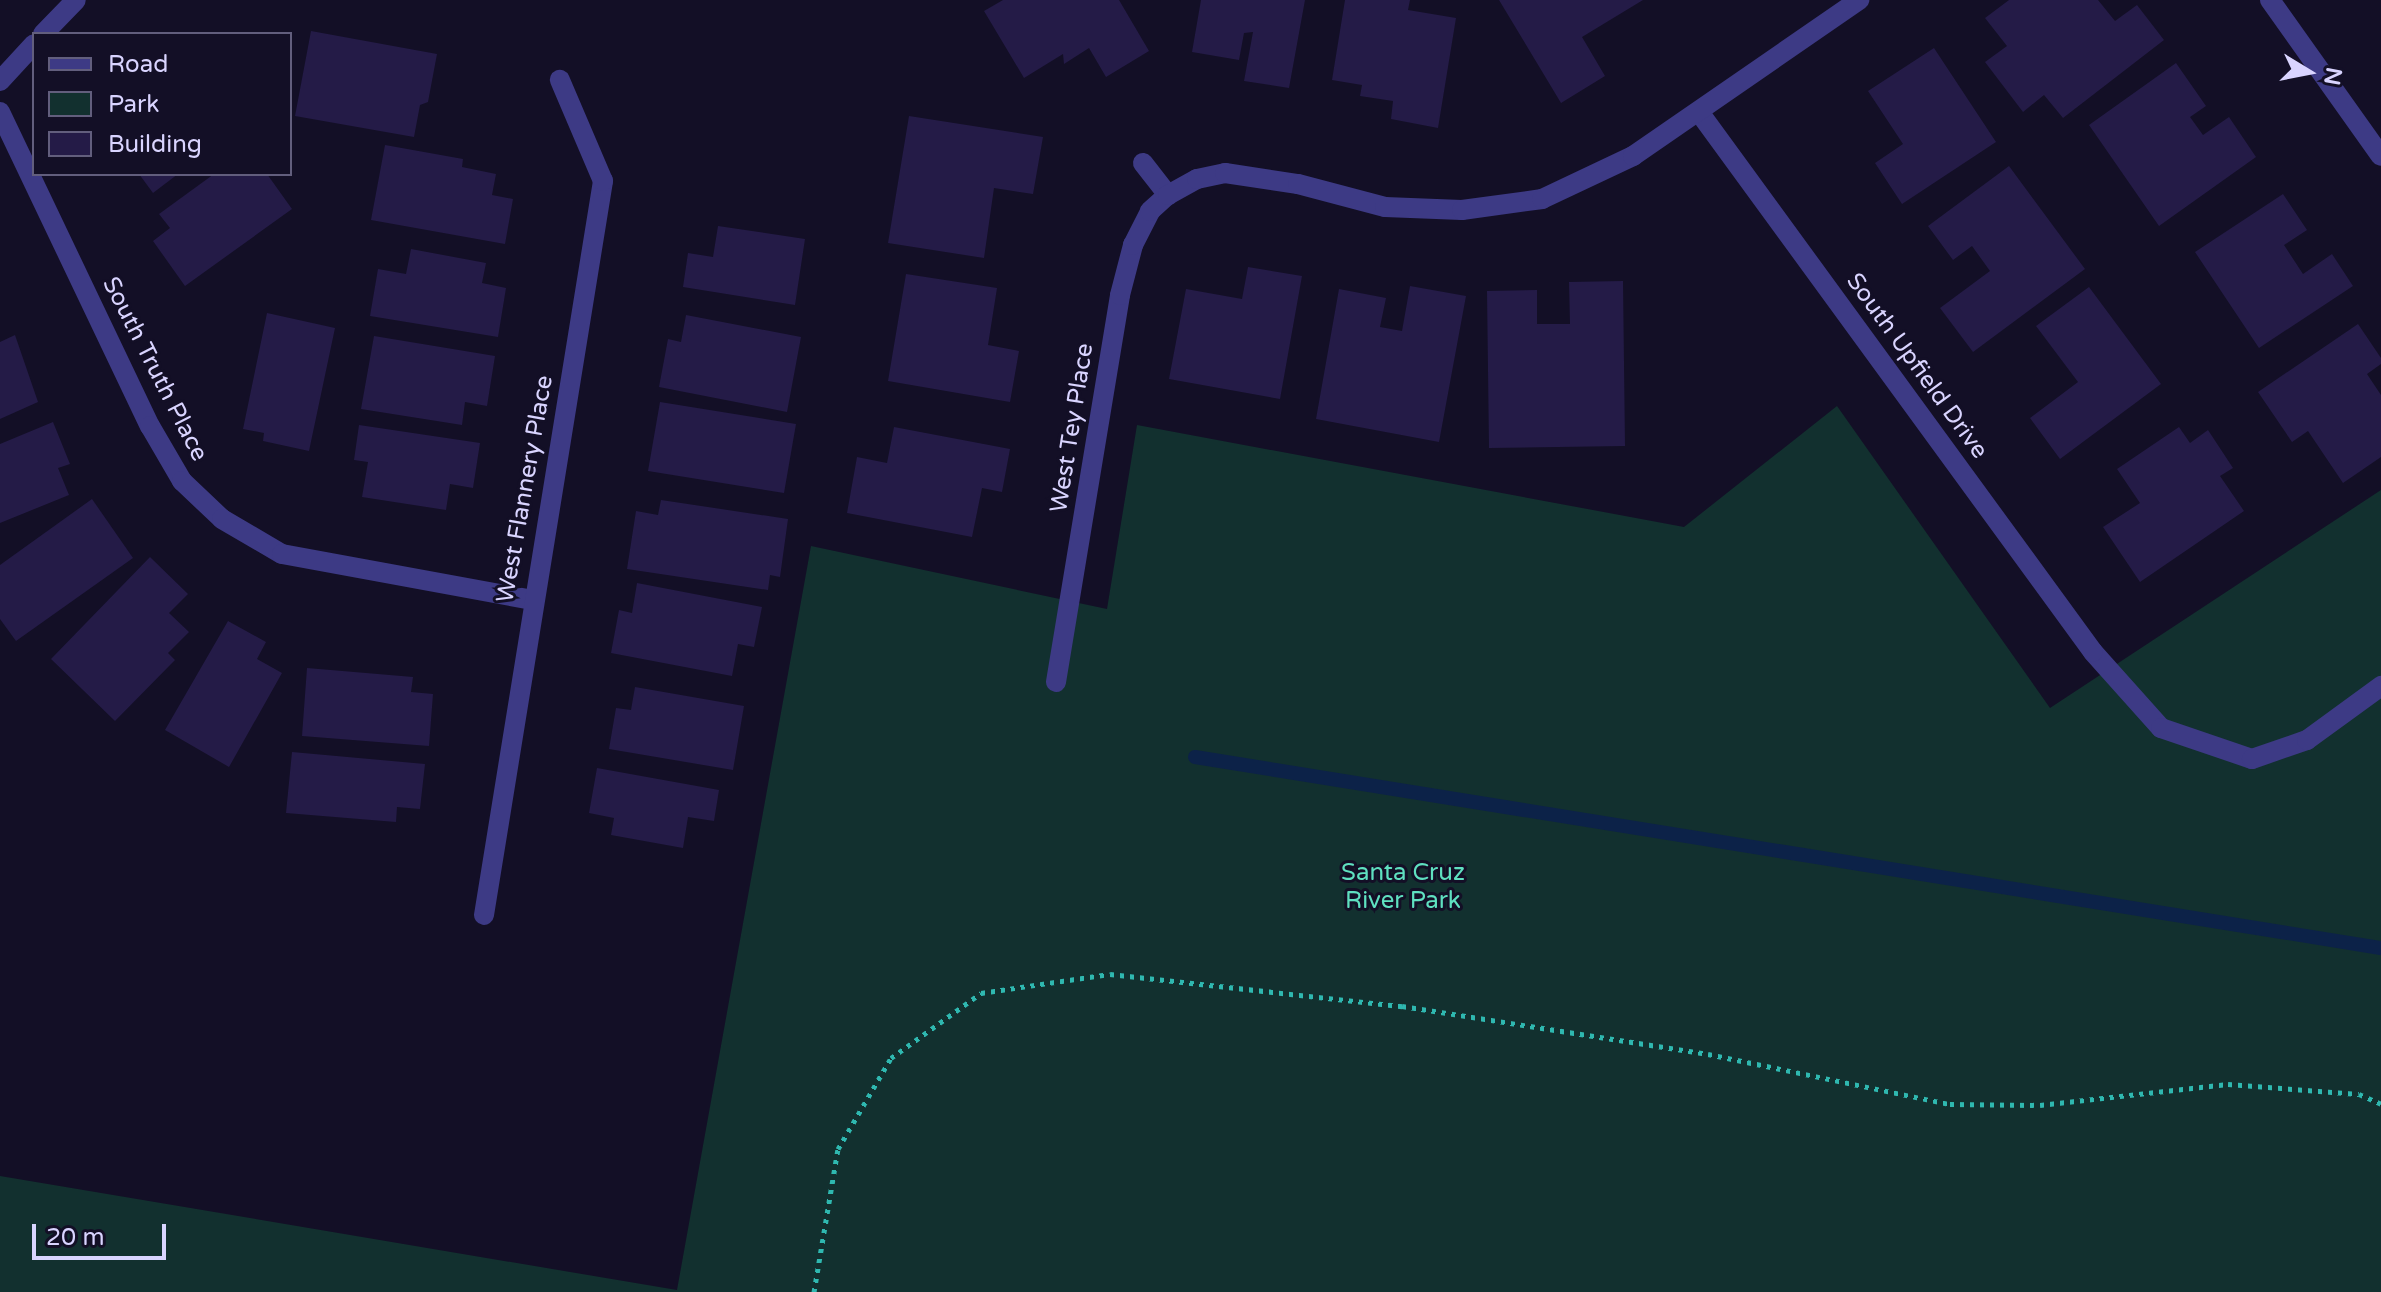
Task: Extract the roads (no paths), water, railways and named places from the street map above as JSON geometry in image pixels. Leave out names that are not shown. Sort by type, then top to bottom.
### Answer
[{"type":"street","points":[[45,32],[76,0]]},
{"type":"street","points":[[1143,163],[1168,195],[1197,179],[1225,173],[1298,184],[1385,207],[1462,210],[1542,199],[1633,156],[1859,0]]},
{"type":"street","points":[[2270,0],[2381,156]]},
{"type":"street","points":[[0,81],[32,46]]},
{"type":"street","name":"West Flannery Place","points":[[484,915],[532,600],[603,181],[560,80]]},
{"type":"street","name":"South Truth Place","points":[[0,112],[150,426],[182,481],[222,519],[282,554],[532,600]]},
{"type":"street","name":"South Upfield Drive","points":[[1699,112],[2093,652],[2161,728],[2252,759],[2307,740],[2381,686]]},
{"type":"street","name":"West Tey Place","points":[[1056,682],[1120,295],[1133,245],[1150,211],[1168,195]]},
{"type":"waterway","points":[[1195,757],[2381,948]]},
{"type":"park label","name":"Santa Cruz River Park","points":[[1403,887]]}]
